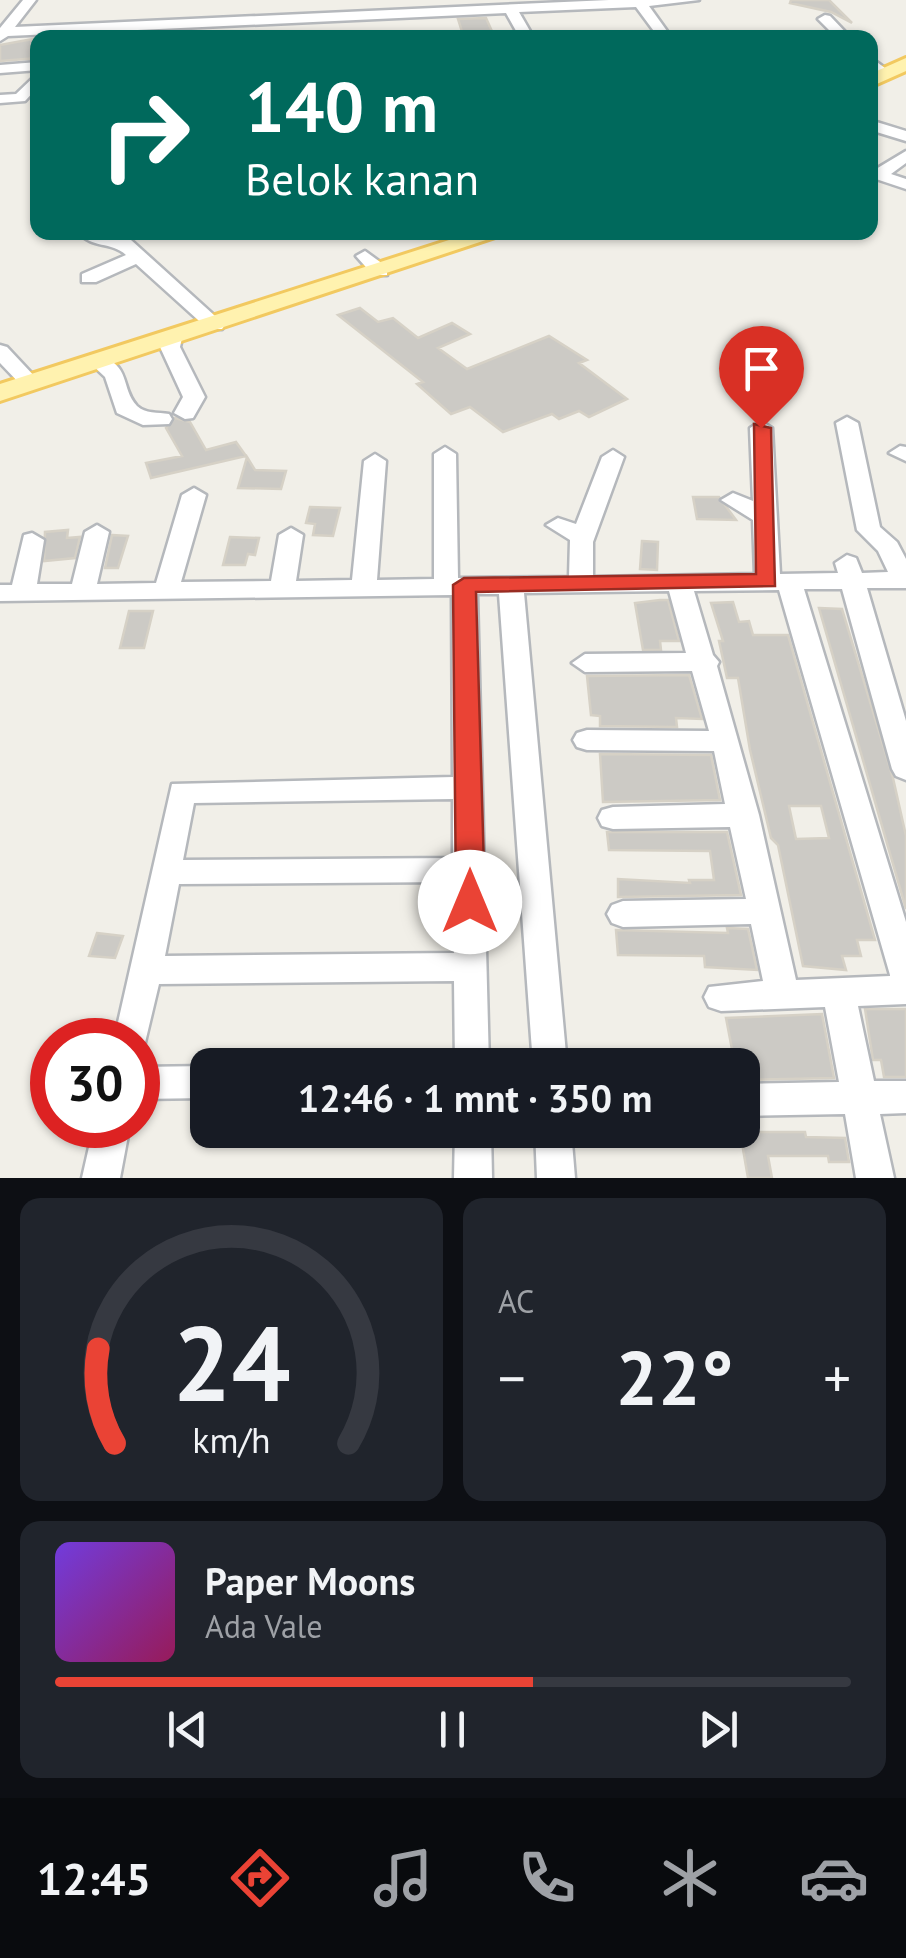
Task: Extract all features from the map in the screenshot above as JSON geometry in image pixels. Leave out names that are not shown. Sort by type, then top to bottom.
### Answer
[{"type":"main road","points":[[878,71],[906,64]]},
{"type":"main road","points":[[0,393],[214,325],[372,264],[467,240]]},
{"type":"street","points":[[2,34],[30,0]]},
{"type":"street","points":[[364,0],[374,21]]},
{"type":"street","points":[[150,30],[196,24],[446,19],[511,9],[693,0]]},
{"type":"street","points":[[640,3],[660,30]]},
{"type":"street","points":[[511,9],[523,30]]},
{"type":"street","points":[[825,19],[836,30]]},
{"type":"street","points":[[193,30],[196,24]]},
{"type":"street","points":[[2,34],[30,34]]},
{"type":"street","points":[[0,69],[30,67]]},
{"type":"street","points":[[0,99],[20,98],[30,86]]},
{"type":"street","points":[[878,128],[906,136]]},
{"type":"street","points":[[878,171],[906,156]]},
{"type":"street","points":[[878,174],[906,184]]},
{"type":"street","points":[[95,240],[125,244],[214,325]]},
{"type":"street","points":[[90,278],[111,272],[136,256]]},
{"type":"street","points":[[172,338],[170,348],[194,397],[184,413]]},
{"type":"street","points":[[0,351],[30,383]]},
{"type":"street","points":[[98,361],[116,375],[125,408],[143,419],[162,419]]},
{"type":"street","points":[[848,422],[870,530],[888,547],[905,580]]},
{"type":"street","points":[[761,428],[765,517],[778,582],[906,975]]},
{"type":"street","points":[[446,454],[469,788],[472,1048]]},
{"type":"street","points":[[582,583],[583,537],[613,458]]},
{"type":"street","points":[[364,588],[374,461]]},
{"type":"street","points":[[166,590],[194,495]]},
{"type":"street","points":[[733,500],[765,517]]},
{"type":"street","points":[[558,525],[583,537]]},
{"type":"street","points":[[82,592],[97,532]]},
{"type":"street","points":[[282,589],[291,535]]},
{"type":"street","points":[[32,540],[12,593],[778,582],[850,572],[905,580]]},
{"type":"street","points":[[850,572],[906,769]]},
{"type":"street","points":[[678,582],[706,662],[726,740],[783,995]]},
{"type":"street","points":[[511,585],[549,1048]]},
{"type":"street","points":[[585,663],[706,662]]},
{"type":"street","points":[[587,740],[726,740]]},
{"type":"street","points":[[136,1018],[182,792],[469,788]]},
{"type":"street","points":[[614,818],[744,815]]},
{"type":"street","points":[[165,872],[470,870]]},
{"type":"street","points":[[623,914],[764,911]]},
{"type":"street","points":[[146,970],[471,967]]},
{"type":"street","points":[[721,997],[906,990]]},
{"type":"street","points":[[839,995],[875,1178]]},
{"type":"street","points":[[160,1083],[190,1082]]},
{"type":"street","points":[[760,1100],[906,1097]]},
{"type":"street","points":[[101,1178],[107,1148]]},
{"type":"street","points":[[473,1148],[474,1178]]},
{"type":"street","points":[[554,1148],[556,1178]]},
{"type":"building","points":[[829,0],[852,23],[831,12],[790,3]]},
{"type":"building","points":[[486,18],[491,30],[461,30],[458,19]]},
{"type":"building","points":[[30,39],[30,59],[0,61],[0,45]]},
{"type":"building","points":[[360,308],[378,322],[393,318],[418,338],[452,323],[470,334],[438,348],[467,369],[549,336],[587,360],[579,363],[627,399],[589,417],[579,411],[559,419],[552,414],[503,432],[470,407],[451,414],[417,384],[423,382],[338,315]]},
{"type":"building","points":[[175,418],[190,422],[206,450],[236,442],[246,456],[151,478],[146,463],[182,456],[166,428]]},
{"type":"building","points":[[247,457],[255,470],[286,471],[281,489],[238,488]]},
{"type":"building","points":[[693,497],[719,497],[736,520],[697,519]]},
{"type":"building","points":[[310,507],[340,508],[333,536],[313,535],[315,524],[306,523]]},
{"type":"building","points":[[68,530],[67,538],[80,537],[75,558],[44,561],[45,532]]},
{"type":"building","points":[[112,535],[128,536],[118,568],[105,568]]},
{"type":"building","points":[[230,537],[259,538],[255,555],[248,554],[245,565],[223,565]]},
{"type":"building","points":[[642,541],[658,542],[657,570],[640,569]]},
{"type":"building","points":[[668,600],[679,641],[660,641],[661,650],[643,650],[635,603]]},
{"type":"building","points":[[733,602],[739,622],[749,621],[753,635],[788,635],[875,940],[857,940],[861,956],[842,956],[846,970],[803,966],[778,845],[771,838],[750,750],[738,678],[727,678],[719,641],[723,641],[711,603]],"holes":[[[789,806],[821,806],[829,838],[796,839]]]},
{"type":"building","points":[[819,608],[842,609],[893,778],[906,836],[906,909]]},
{"type":"building","points":[[129,611],[153,611],[144,648],[120,648]]},
{"type":"building","points":[[689,675],[702,719],[676,718],[677,727],[600,726],[600,716],[591,715],[587,676]]},
{"type":"building","points":[[600,754],[711,755],[720,800],[603,802]]},
{"type":"building","points":[[607,832],[727,832],[741,895],[618,897],[618,879],[690,883],[689,880],[714,880],[710,851],[609,850]]},
{"type":"building","points":[[727,928],[748,929],[757,970],[705,967],[704,956],[618,955],[616,930],[728,933]]},
{"type":"building","points":[[97,933],[123,936],[115,958],[89,956]]},
{"type":"building","points":[[865,1009],[906,1009],[906,1077],[884,1077],[881,1060],[873,1060]]},
{"type":"building","points":[[822,1014],[834,1078],[760,1080],[760,1048],[732,1048],[726,1018]]},
{"type":"building","points":[[760,1132],[805,1132],[806,1137],[845,1138],[849,1162],[829,1162],[828,1156],[768,1156],[772,1178],[748,1178],[743,1148],[760,1148]]},
{"type":"route","points":[[470,902],[464,585],[768,581],[761,428]]}]
